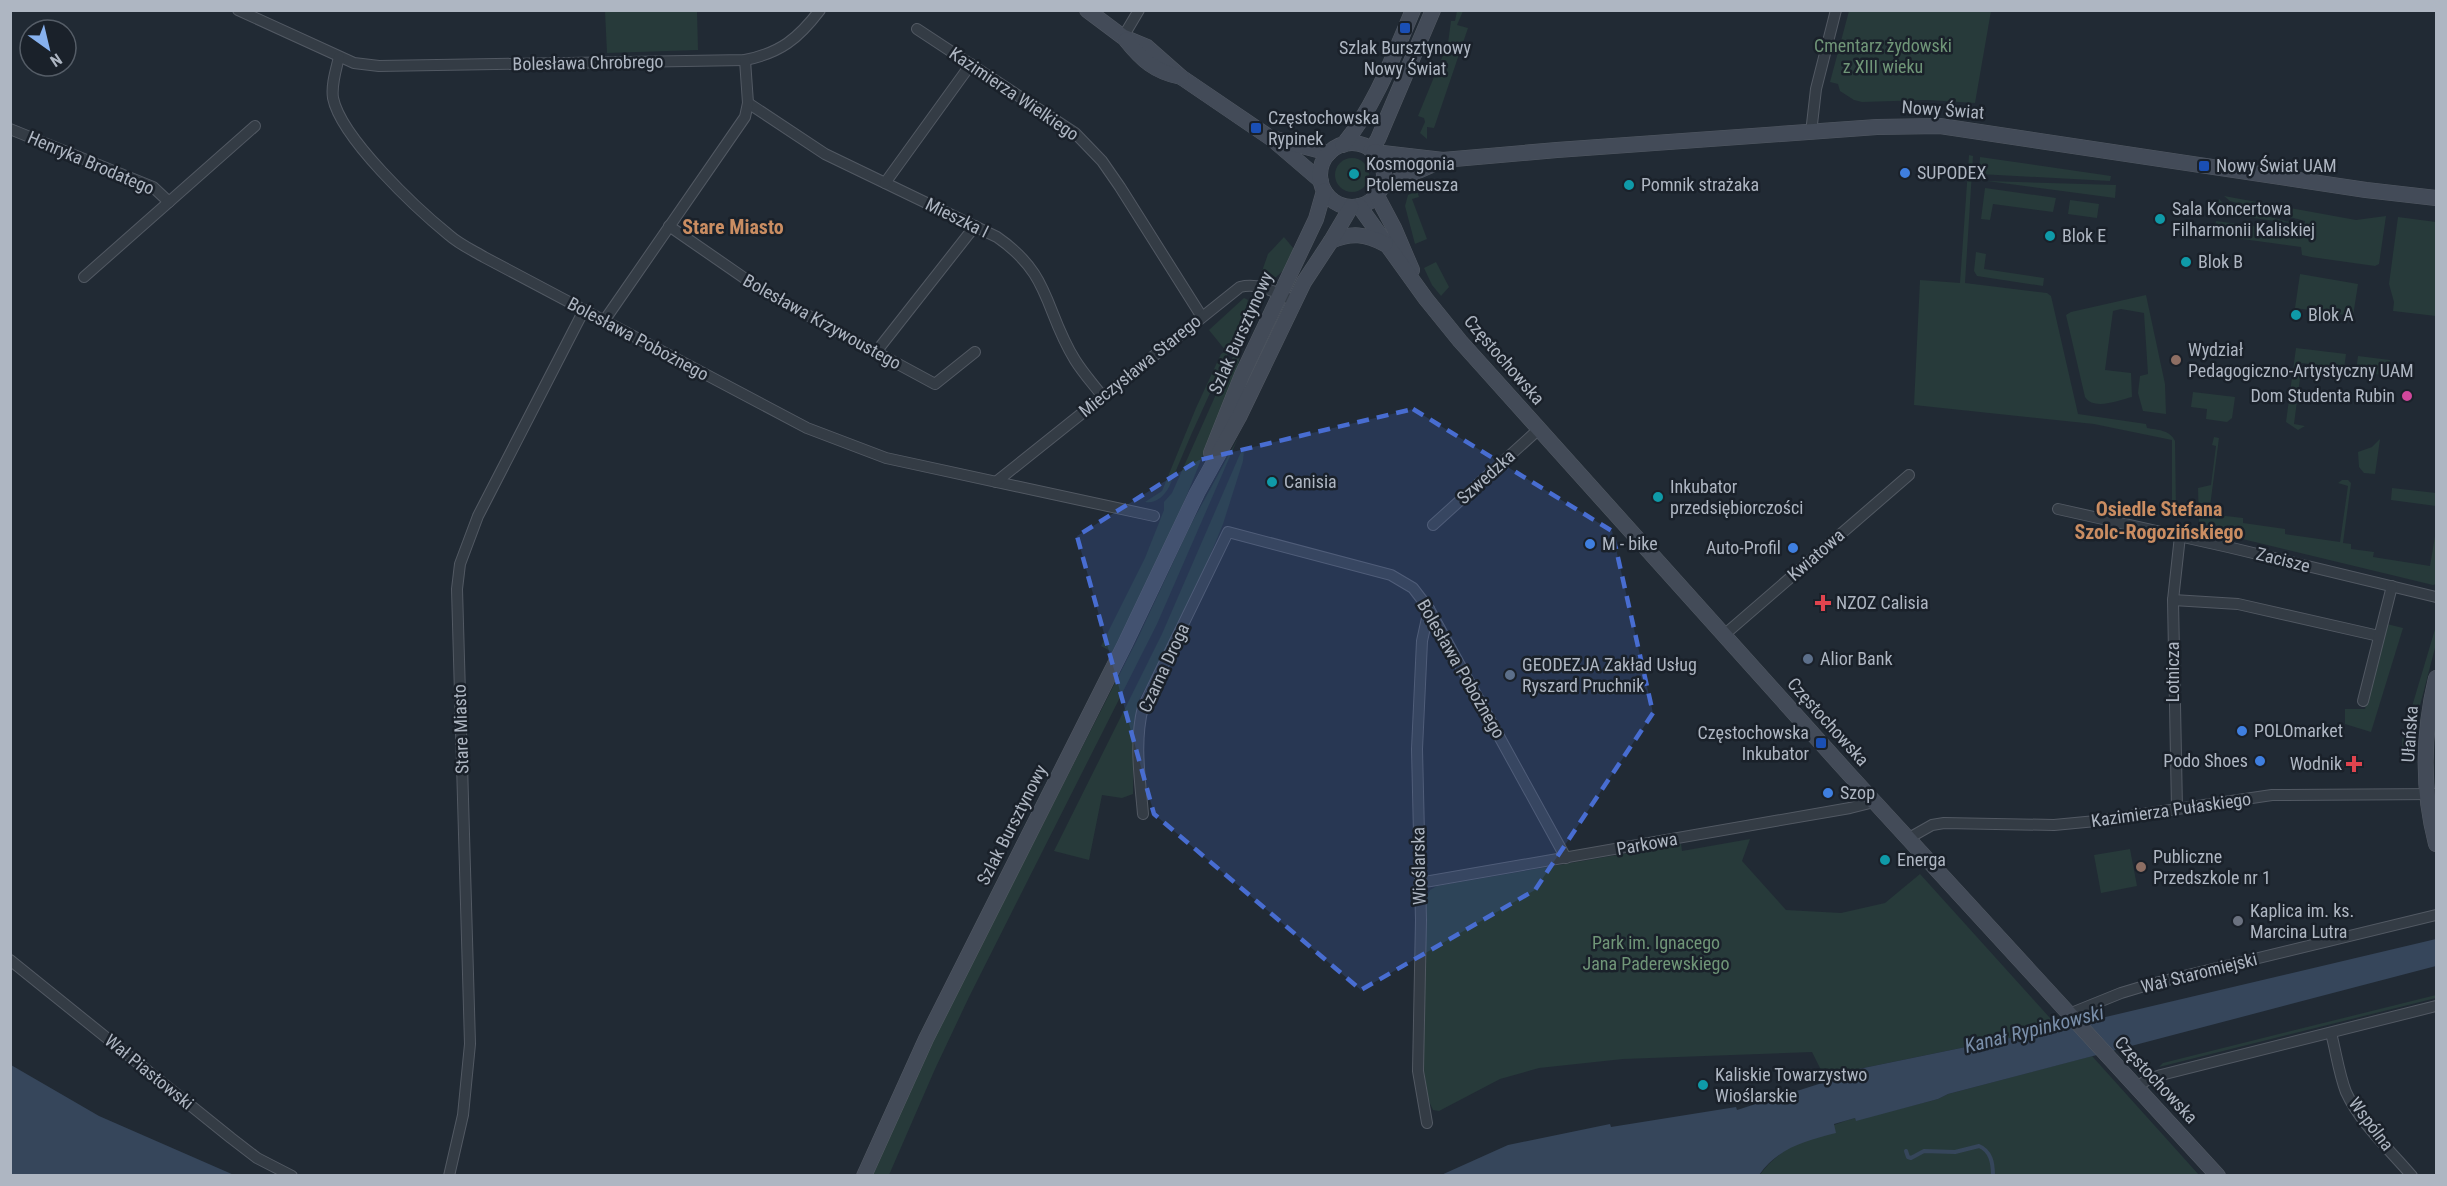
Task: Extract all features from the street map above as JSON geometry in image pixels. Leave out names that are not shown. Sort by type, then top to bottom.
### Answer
[{"type":"street","points":[[238,10],[339,57]]},
{"type":"street","name":"Bolesława Chrobrego","points":[[339,57],[354,63],[378,66],[745,60],[768,56],[788,44],[804,30],[820,10]]},
{"type":"street","points":[[1087,10],[1123,37],[1147,47],[1181,77],[1272,138],[1322,186],[1335,202],[1355,207],[1379,191],[1384,172],[1382,165],[1372,151],[1359,144],[1336,149],[1272,138]]},
{"type":"street","points":[[1123,37],[1139,10]]},
{"type":"street","points":[[1322,186],[1322,166],[1358,124],[1381,84],[1413,10]]},
{"type":"street","points":[[1372,151],[1433,10]]},
{"type":"street","points":[[1811,133],[1817,80],[1836,10]]},
{"type":"street","name":"Kazimierza Wielkiego","points":[[917,29],[1076,133],[1089,146],[1120,187],[1202,317]]},
{"type":"street","name":"Bolesława Pobożnego","points":[[339,57],[334,77],[333,99],[347,129],[414,205],[450,237],[467,247],[807,428],[847,445],[886,458],[1154,516]]},
{"type":"street","points":[[604,321],[745,117],[748,103],[745,60]]},
{"type":"street","points":[[885,183],[971,64]]},
{"type":"street","name":"Mieszka I","points":[[748,103],[803,141],[975,226],[1011,247],[1033,270],[1044,289],[1075,360],[1104,397]]},
{"type":"street","points":[[1384,124],[1391,142],[1407,156]]},
{"type":"street","name":"Henryka Brodatego","points":[[84,277],[255,126]]},
{"type":"street","name":"Nowy Świat","points":[[1372,151],[1443,160],[1900,126],[1960,128],[2105,152],[2436,198]]},
{"type":"street","name":"Henryka Brodatego","points":[[10,129],[153,187],[169,202]]},
{"type":"street","name":"Nowy Świat","points":[[1379,191],[1443,160]]},
{"type":"street","name":"Szlak Bursztynowy","points":[[1197,493],[1229,405],[1313,225],[1322,186]]},
{"type":"street","name":"Częstochowska","points":[[1379,191],[1417,287]]},
{"type":"street","name":"Szlak Bursztynowy","points":[[864,1176],[926,1039],[1125,644],[1197,493],[1239,417],[1294,301],[1315,264],[1355,207]]},
{"type":"street","name":"Częstochowska","points":[[1355,207],[1460,341],[1874,802],[2218,1176]]},
{"type":"street","name":"Bolesława Krzywoustego","points":[[669,226],[763,291],[935,384],[975,352]]},
{"type":"street","points":[[876,352],[975,226]]},
{"type":"street","points":[[1331,241],[1353,234],[1366,235],[1386,244]]},
{"type":"street","name":"Mieczysława Starego","points":[[996,482],[1240,286],[1254,285],[1294,301]]},
{"type":"street","name":"Stare Miasto","points":[[449,1176],[463,1115],[470,1044],[457,589],[460,564],[478,516],[584,310]]},
{"type":"street","name":"Szwedzka","points":[[1433,525],[1539,429]]},
{"type":"street","name":"Kwiatowa","points":[[1724,635],[1909,475]]},
{"type":"street","name":"Zacisze","points":[[2058,509],[2436,597]]},
{"type":"street","name":"Bolesława Pobożnego","points":[[1228,532],[1391,575],[1413,588],[1429,609],[1566,858]]},
{"type":"street","name":"Czarna Droga","points":[[1143,814],[1138,735],[1143,708],[1228,532]]},
{"type":"street","name":"Lotnicza","points":[[2177,809],[2173,600],[2180,536]]},
{"type":"street","points":[[2363,701],[2392,586]]},
{"type":"street","points":[[2173,600],[2238,604],[2379,636]]},
{"type":"street","name":"Wioślarska","points":[[1426,1123],[1418,1071],[1418,700],[1422,641],[1429,609]]},
{"type":"street","name":"Ułańska","points":[[2436,678],[2428,718],[2436,844]]},
{"type":"street","name":"Kazimierza Pułaskiego","points":[[1909,838],[1932,825],[1944,823],[2054,825],[2272,795],[2432,794]]},
{"type":"street","name":"Parkowa","points":[[1419,883],[1874,802]]},
{"type":"street","name":"Wał Staromiejski","points":[[2072,1017],[2121,993],[2151,984],[2436,915]]},
{"type":"street","name":"Wał Piastowski","points":[[10,960],[257,1158],[292,1176]]},
{"type":"street","points":[[2137,1087],[2153,1077],[2436,1006]]},
{"type":"street","name":"Wspólna","points":[[2331,1033],[2350,1101],[2412,1176]]},
{"type":"highlighted area","points":[[1413,409],[1612,531],[1653,713],[1535,890],[1361,990],[1154,814],[1077,536],[1199,460]]},
{"type":"green space","points":[[605,11],[697,11],[698,50],[607,53]]},
{"type":"green space","points":[[1457,11],[1463,11],[1457,25],[1468,28],[1434,128],[1427,127],[1427,139],[1420,133],[1425,122],[1424,118],[1418,116],[1448,43],[1451,21],[1455,21]]},
{"type":"green space","name":"Cmentarz żydowski z XIII wieku","points":[[1849,11],[1991,11],[1975,103],[1927,100],[1862,102],[1840,91],[1838,84],[1830,82]]},
{"type":"green space","points":[[1969,155],[1973,156],[1965,283],[2047,293],[2051,296],[2078,414],[2146,424],[2147,428],[2163,431],[2173,437],[2175,441],[2176,510],[2172,510],[2172,440],[2094,424],[1914,405],[1920,280],[1960,283]]},
{"type":"green space","points":[[1980,157],[2111,176],[2110,181],[1979,174]]},
{"type":"green space","points":[[1352,158],[1364,163],[1369,175],[1364,187],[1352,192],[1340,187],[1335,175],[1340,163]]},
{"type":"green space","points":[[1987,181],[2116,185],[2115,198]]},
{"type":"green space","points":[[1985,188],[2056,198],[2053,212],[1993,204],[1990,220],[1981,219]]},
{"type":"green space","points":[[1417,191],[1419,197],[1412,199],[1427,239],[1415,244],[1405,206],[1408,195]]},
{"type":"green space","points":[[2224,196],[2356,220],[2386,216],[2379,264],[2375,266],[2311,257],[2302,255],[2301,247],[2213,235],[2216,221],[2304,233],[2305,221],[2230,201]]},
{"type":"green space","points":[[2219,199],[2225,205],[2297,224],[2217,213]]},
{"type":"green space","points":[[2070,200],[2099,204],[2097,218],[2068,214]]},
{"type":"green space","points":[[2398,217],[2436,222],[2436,316],[2393,311],[2394,302],[2389,284]]},
{"type":"green space","points":[[1284,237],[1294,249],[1286,268],[1275,278],[1260,277],[1268,254]]},
{"type":"green space","points":[[1976,252],[1986,254],[1984,269],[2044,278],[2043,286],[1977,276],[1974,271]]},
{"type":"green space","points":[[1436,262],[1449,287],[1441,296],[1432,285],[1424,268]]},
{"type":"green space","points":[[2300,274],[2358,284],[2353,316],[2295,308]]},
{"type":"green space","points":[[2146,295],[2165,384],[2166,414],[2143,411],[2138,393],[2140,376],[2148,374],[2144,313],[2121,309],[2113,311],[2105,370],[2131,373],[2132,397],[2100,404],[2089,401],[2085,397],[2066,315]]},
{"type":"green space","points":[[1244,298],[1248,300],[1244,318],[1169,487],[1159,499],[1145,502],[1162,491],[1196,408],[1221,354],[1226,351],[1209,330]]},
{"type":"green space","points":[[2296,348],[2346,354],[2344,369],[2302,363],[2294,424],[2305,426],[2298,430],[2286,422]]},
{"type":"green space","points":[[1234,354],[1240,356],[1236,373],[1182,507],[1147,584],[1112,652],[1101,646],[1145,558],[1164,510],[1164,502],[1172,493]]},
{"type":"green space","points":[[2358,356],[2390,360],[2388,376],[2356,371]]},
{"type":"green space","points":[[2193,392],[2235,397],[2232,418],[2227,422],[2206,419],[2207,409],[2191,407]]},
{"type":"green space","points":[[2214,437],[2219,438],[2209,514],[2243,518],[2243,523],[2285,529],[2285,534],[2340,542],[2348,486],[2338,483],[2348,480],[2351,483],[2343,543],[2351,544],[2351,549],[2374,552],[2373,557],[2430,566],[2436,530],[2436,584],[2205,530],[2199,522],[2198,488],[2211,485],[2216,446],[2212,445]]},
{"type":"green space","points":[[1238,438],[1157,624],[969,997],[889,1175],[872,1176],[922,1060],[1136,642],[1190,526]]},
{"type":"green space","points":[[2380,439],[2375,474],[2364,473],[2359,467],[2358,452],[2372,447]]},
{"type":"green space","points":[[1244,450],[1243,461],[1223,524],[1189,607],[1138,702],[1134,724],[1133,794],[1122,798],[1102,795],[1089,860],[1054,851],[1162,634],[1240,454]]},
{"type":"green space","points":[[2392,488],[2436,493],[2436,506],[2391,500]]},
{"type":"green space","points":[[2387,624],[2403,628],[2371,732],[2345,724],[2345,709],[2365,709]]},
{"type":"green space","points":[[2436,626],[2436,644],[2417,717],[2416,758],[2403,762],[2402,740]]},
{"type":"green space","name":"Park im. Ignacego Jana Paderewskiego","points":[[1750,839],[1742,861],[1786,910],[1841,913],[1885,903],[1920,874],[2059,1028],[1844,1072],[1845,1076],[1826,1080],[1812,1052],[1623,1059],[1539,1068],[1500,1079],[1439,1111],[1433,1110],[1428,1099],[1423,1064],[1426,898],[1430,890],[1437,886],[1681,844],[1682,851]]},
{"type":"green space","points":[[2130,849],[2137,886],[2101,893],[2094,855]]},
{"type":"green space","points":[[2436,995],[2436,998],[2159,1067],[2163,1063]]},
{"type":"green space","points":[[2092,1056],[2199,1175],[1759,1176],[1790,1147],[1843,1122],[1938,1099],[1948,1094]]},
{"type":"water","points":[[2436,939],[2436,966],[1948,1094],[1938,1099],[1856,1121],[1855,1118],[1834,1124],[1836,1133],[1793,1147],[1775,1158],[1759,1175],[1439,1176],[1508,1145],[1610,1124],[1611,1127],[1736,1107],[1737,1110],[1844,1076],[1844,1072],[2059,1028]]},
{"type":"water","points":[[11,1065],[99,1116],[234,1175],[11,1175]]},
{"type":"waterway","points":[[1906,1151],[1908,1157],[1911,1158],[1924,1151],[1955,1152],[1979,1146],[1990,1158],[1993,1176]]},
{"type":"place","name":"Szlak Bursztynowy Nowy Świat","points":[[1405,28]]},
{"type":"place","name":"Częstochowska Rypinek","points":[[1256,128]]},
{"type":"place","name":"Nowy Świat UAM","points":[[2204,166]]},
{"type":"place","name":"SUPODEX","points":[[1905,173]]},
{"type":"place","name":"Kosmogonia Ptolemeusza","points":[[1354,174]]},
{"type":"place","name":"Pomnik strażaka","points":[[1629,185]]},
{"type":"place","name":"Sala Koncertowa Filharmonii Kaliskiej","points":[[2160,219]]},
{"type":"place","name":"Blok E","points":[[2050,236]]},
{"type":"place","name":"Blok B","points":[[2186,262]]},
{"type":"place","name":"Blok A","points":[[2296,315]]},
{"type":"place","name":"Wydział Pedagogiczno-Artystyczny UAM","points":[[2176,360]]},
{"type":"place","name":"Dom Studenta Rubin","points":[[2407,396]]},
{"type":"place","name":"Canisia","points":[[1272,482]]},
{"type":"place","name":"Inkubator przedsiębiorczości","points":[[1658,497]]},
{"type":"place","name":"M - bike","points":[[1590,544]]},
{"type":"place","name":"Auto-Profil","points":[[1793,548]]},
{"type":"place","name":"NZOZ Calisia","points":[[1823,603]]},
{"type":"place","name":"Alior Bank","points":[[1808,659]]},
{"type":"place","name":"GEODEZJA Zakład Usług Ryszard Pruchnik","points":[[1510,675]]},
{"type":"place","name":"POLOmarket","points":[[2242,731]]},
{"type":"place","name":"Częstochowska Inkubator","points":[[1821,743]]},
{"type":"place","name":"Podo Shoes","points":[[2260,761]]},
{"type":"place","name":"Wodnik","points":[[2354,764]]},
{"type":"place","name":"Szop","points":[[1828,793]]},
{"type":"place","name":"Energa","points":[[1885,860]]},
{"type":"place","name":"Publiczne Przedszkole nr 1","points":[[2141,867]]},
{"type":"place","name":"Kaplica im. ks. Marcina Lutra","points":[[2238,921]]},
{"type":"place","name":"Kaliskie Towarzystwo Wioślarskie","points":[[1703,1085]]},
{"type":"district","name":"Stare Miasto","points":[[733,227]]},
{"type":"district","name":"Osiedle Stefana Szolc-Rogozińskiego","points":[[2159,520]]},
{"type":"water label","name":"Kanał Rypinkowski","points":[[2034,1029]]}]
